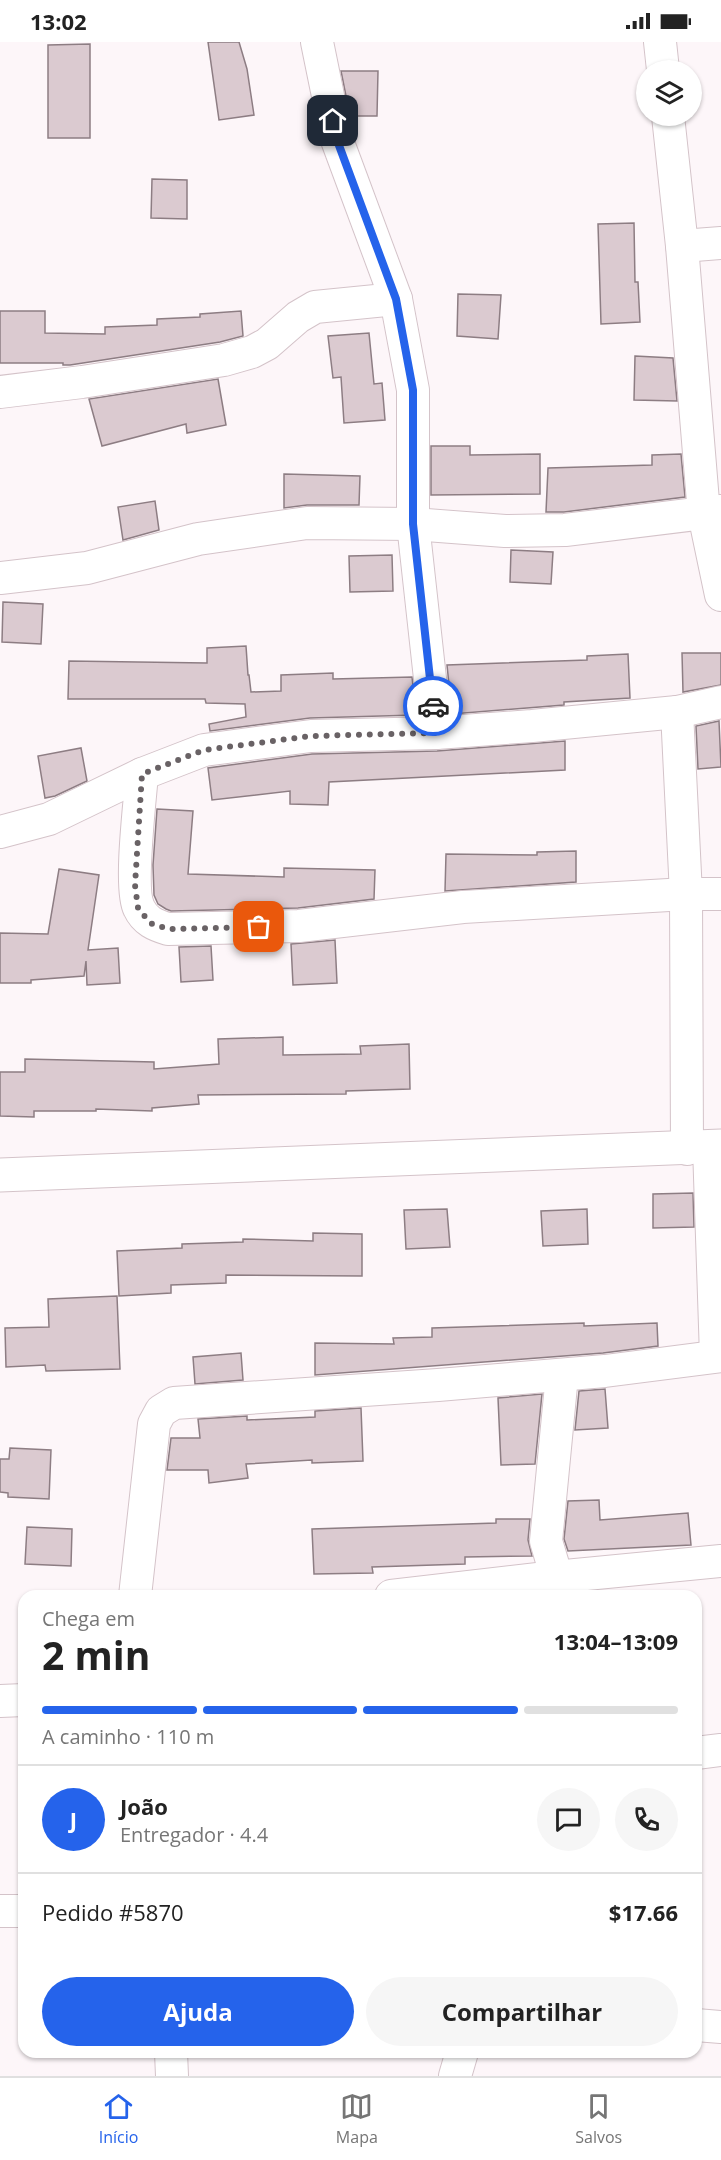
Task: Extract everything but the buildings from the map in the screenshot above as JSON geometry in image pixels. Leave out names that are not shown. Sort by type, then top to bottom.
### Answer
[{"type":"main road","points":[[0,1175],[706,1147]]},
{"type":"street","points":[[317,42],[337,140],[396,299],[413,390],[413,524],[436,733]]},
{"type":"street","points":[[660,42],[662,60]]},
{"type":"street","points":[[669,126],[721,595]]},
{"type":"street","points":[[682,246],[721,243]]},
{"type":"street","points":[[0,392],[224,360],[252,352],[267,344],[298,316],[315,307],[396,299]]},
{"type":"street","points":[[0,578],[87,568],[198,539],[307,523],[413,524],[505,531],[565,530],[712,512]]},
{"type":"street","points":[[0,832],[49,819],[142,774],[204,750],[311,736],[436,733],[532,726],[677,712],[721,702]]},
{"type":"street","points":[[136,1590],[154,1424],[161,1411],[174,1403],[562,1375],[718,1356],[706,1147],[686,894],[677,712]]},
{"type":"street","points":[[142,774],[135,885],[138,908],[150,923],[168,929],[299,926],[462,907],[721,894]]},
{"type":"street","points":[[558,1586],[546,1541],[562,1375]]},
{"type":"street","points":[[491,1590],[558,1586],[721,1561]]},
{"type":"street","points":[[0,1701],[18,1700]]},
{"type":"street","points":[[702,1752],[721,1750]]},
{"type":"street","points":[[0,1911],[18,1911]]},
{"type":"street","points":[[702,2025],[721,2027]]},
{"type":"street","points":[[171,2058],[172,2076]]},
{"type":"street","points":[[455,2076],[460,2058]]},
{"type":"way so far","points":[[259,927],[168,929],[150,923],[138,908],[135,885],[142,774],[204,750],[311,736],[436,733],[433,706]]},
{"type":"route","points":[[333,121],[337,140],[396,299],[413,390],[413,524],[433,706]]}]
